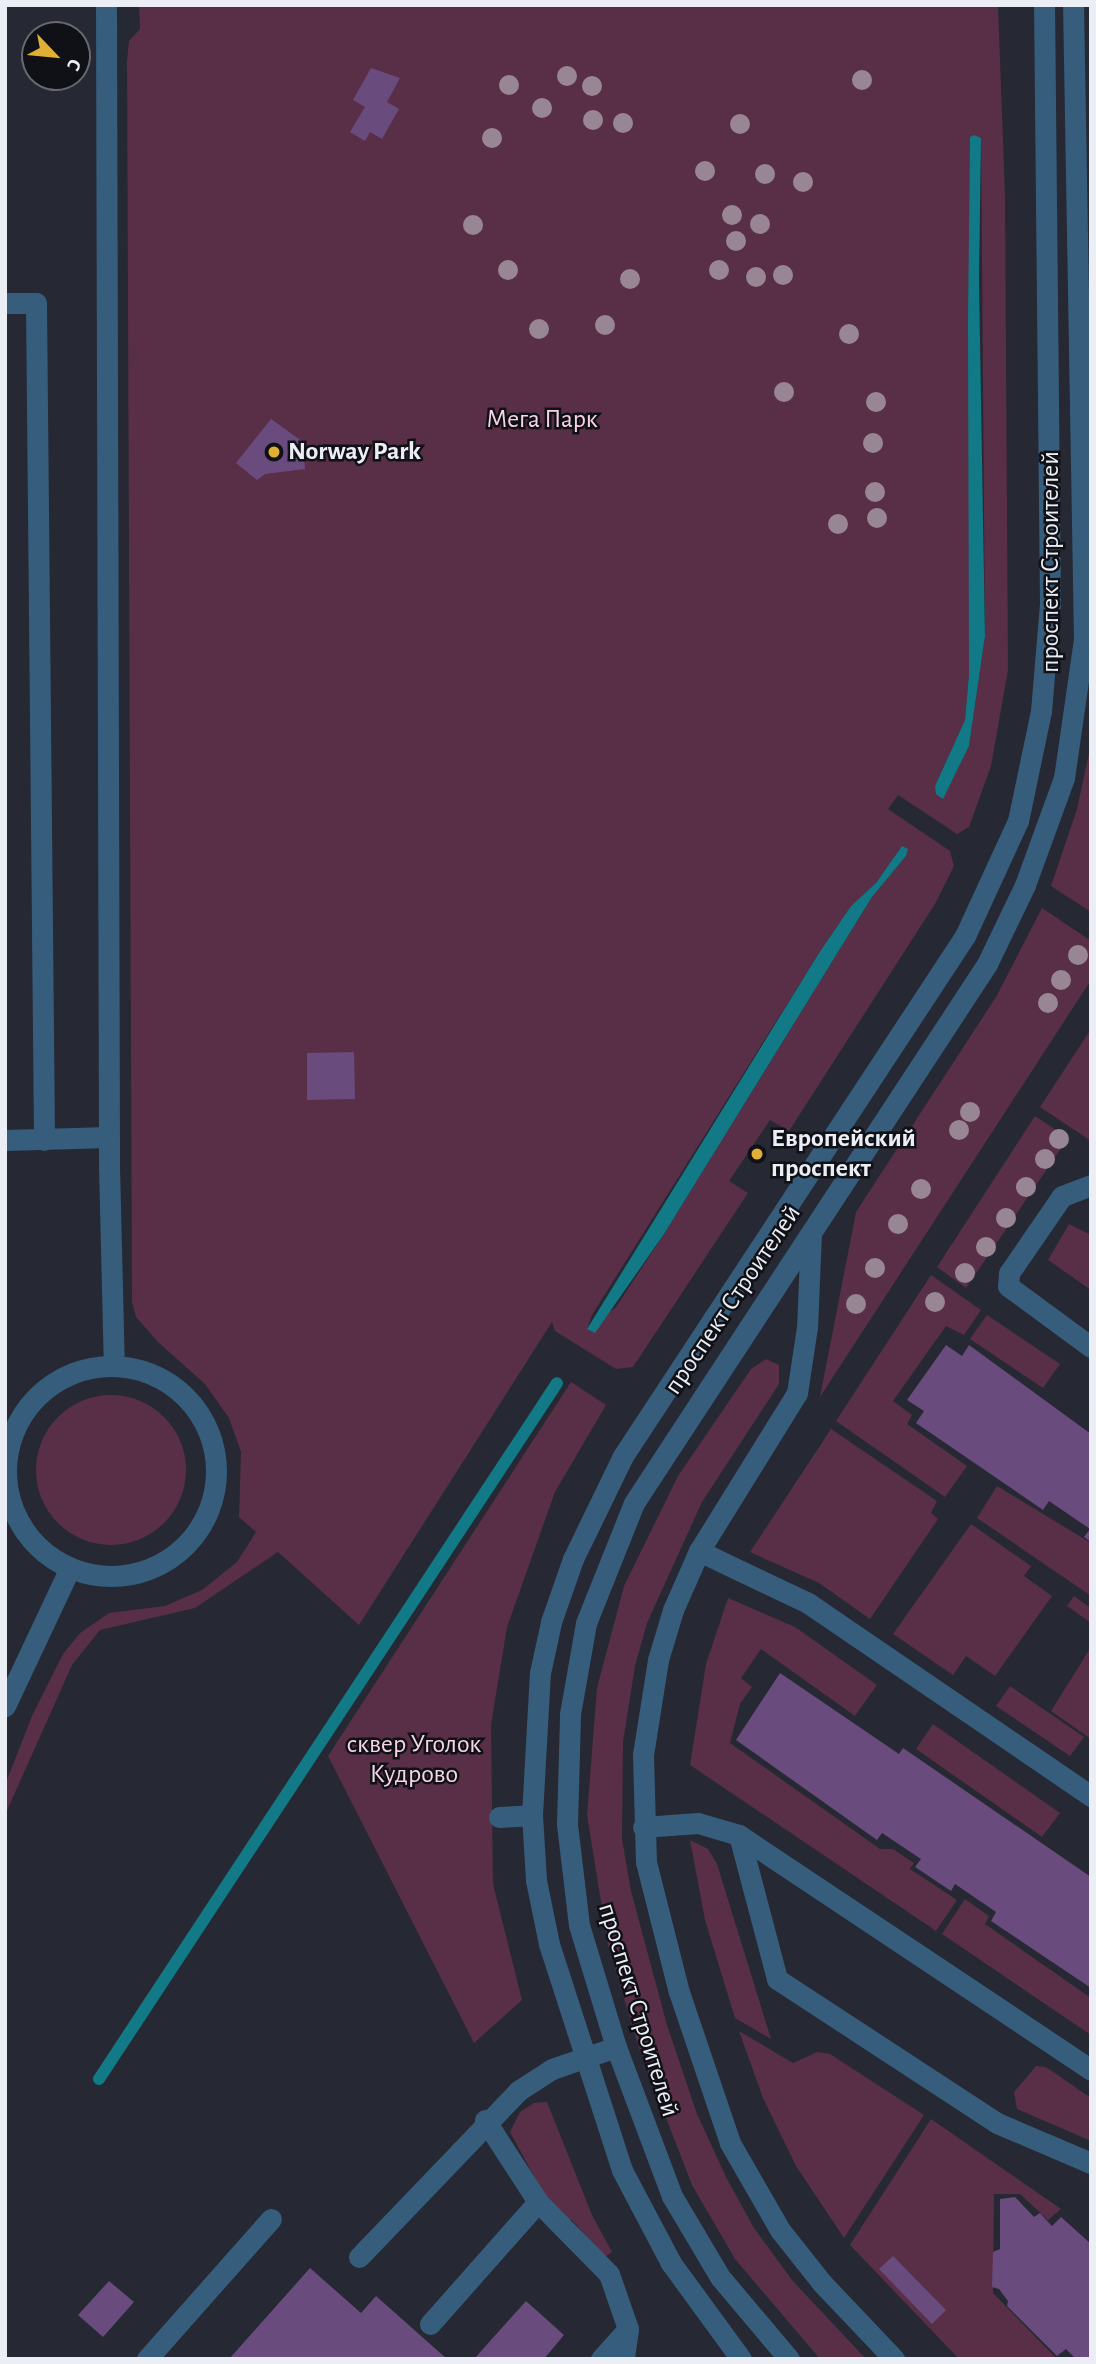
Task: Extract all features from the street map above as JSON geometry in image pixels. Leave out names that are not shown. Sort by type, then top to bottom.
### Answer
[{"type":"street","points":[[106,5],[109,1137],[114,1366]]},
{"type":"street","name":"проспект Строителей","points":[[741,2359],[700,2306],[648,2224],[622,2170],[549,1944],[536,1880],[531,1815],[540,1673],[551,1622],[600,1497],[623,1456],[965,936],[1018,821],[1037,735],[1048,649],[1044,5]]},
{"type":"street","name":"проспект Строителей","points":[[789,2359],[720,2277],[672,2196],[616,2047],[579,1925],[567,1824],[570,1714],[586,1623],[617,1537],[650,1474],[987,964],[1030,874],[1064,778],[1084,639],[1083,66],[1073,5]]},
{"type":"street","points":[[1046,89],[1083,66]]},
{"type":"street","points":[[1046,89],[1083,105]]},
{"type":"street","points":[[5,303],[36,303],[44,1140]]},
{"type":"street","points":[[5,1140],[109,1137]]},
{"type":"street","points":[[1091,1185],[1062,1196],[1009,1273],[1008,1286],[1091,1347]]},
{"type":"street","points":[[811,1233],[807,1327],[797,1393],[699,1551],[673,1611],[650,1698],[643,1755],[643,1827],[646,1862],[679,1992],[730,2143],[780,2230],[822,2283],[894,2359]]},
{"type":"street","points":[[114,1366],[156,1377],[176,1388],[199,1412],[213,1443],[216,1476],[209,1510],[192,1538],[167,1560],[136,1574],[103,1576],[69,1568],[37,1547],[15,1515],[5,1477],[9,1443],[24,1412],[48,1386],[79,1370],[114,1366]]},
{"type":"street","points":[[699,1551],[808,1603],[1091,1796]]},
{"type":"street","points":[[5,1706],[69,1568]]},
{"type":"street","points":[[499,1817],[531,1815]]},
{"type":"street","points":[[643,1827],[698,1823],[740,1835],[1091,2070]]},
{"type":"street","points":[[740,1835],[777,1979],[997,2123],[1091,2163]]},
{"type":"street","points":[[359,2257],[485,2120],[518,2091],[552,2069],[616,2047]]},
{"type":"street","points":[[485,2120],[538,2202],[610,2274],[628,2329],[624,2359]]},
{"type":"street","points":[[430,2324],[538,2202]]},
{"type":"street","points":[[147,2359],[271,2219]]},
{"type":"street","points":[[601,2359],[628,2329]]},
{"type":"green space","name":"Мега Парк","points":[[139,5],[998,5],[1005,196],[1008,670],[991,766],[969,827],[957,834],[898,795],[888,809],[950,851],[954,866],[935,904],[789,1131],[770,1120],[729,1181],[748,1193],[633,1367],[616,1369],[555,1331],[552,1322],[359,1625],[278,1552],[195,1608],[100,1630],[72,1665],[5,1815],[5,1785],[32,1716],[63,1654],[80,1633],[109,1613],[165,1606],[202,1590],[237,1562],[256,1532],[239,1517],[241,1452],[229,1418],[205,1384],[158,1342],[136,1317],[132,1302],[127,61],[129,41],[140,29]],"holes":[[[970,137],[981,138],[985,636],[969,746],[943,798],[935,786],[965,720],[969,674]],[[902,846],[906,856],[872,897],[664,1234],[616,1307],[587,1329],[592,1315],[819,953],[851,906],[876,883]]]},
{"type":"green space","points":[[1091,744],[1091,912],[1051,886],[1077,809]]},
{"type":"green space","points":[[1042,908],[1091,941],[1091,980],[820,1397],[856,1212],[996,997]]},
{"type":"green space","points":[[1091,1029],[1091,1141],[1040,1107]]},
{"type":"green space","points":[[1035,1116],[1068,1138],[966,1288],[937,1267]]},
{"type":"green space","points":[[1069,1224],[1091,1235],[1091,1290],[1048,1260]]},
{"type":"green space","points":[[931,1275],[981,1310],[964,1335],[946,1326],[893,1401],[912,1415],[907,1424],[967,1466],[945,1497],[836,1421]]},
{"type":"green space","points":[[987,1315],[1060,1364],[1043,1388],[970,1339]]},
{"type":"green space","points":[[766,1359],[779,1365],[779,1384],[702,1502],[647,1623],[635,1666],[623,1742],[622,1839],[631,1891],[667,2025],[697,2114],[727,2179],[754,2228],[792,2280],[866,2359],[820,2359],[735,2259],[692,2185],[639,2048],[608,1945],[587,1815],[597,1688],[624,1586],[678,1476],[751,1369]]},
{"type":"green space","name":"сквер Уголок Кудрово","points":[[571,1382],[606,1405],[555,1492],[507,1627],[491,1725],[493,1884],[522,2000],[474,2043],[328,1756]]},
{"type":"green space","points":[[111,1395],[140,1400],[164,1417],[181,1441],[186,1470],[181,1499],[164,1523],[140,1540],[111,1545],[82,1540],[58,1523],[41,1499],[36,1470],[41,1441],[58,1417],[82,1400]]},
{"type":"green space","points":[[831,1429],[937,1501],[931,1513],[938,1519],[870,1619],[819,1583],[750,1552]]},
{"type":"green space","points":[[997,1486],[1091,1543],[1091,1596],[977,1518]]},
{"type":"green space","points":[[971,1524],[1031,1566],[1024,1576],[1052,1596],[995,1676],[966,1656],[953,1675],[893,1634]]},
{"type":"green space","points":[[1074,1596],[1091,1608],[1091,1623],[1067,1606]]},
{"type":"green space","points":[[728,1598],[795,1627],[877,1685],[855,1716],[761,1649],[741,1678],[752,1687],[740,1704],[730,1743],[880,1849],[893,1849],[914,1863],[910,1869],[957,1900],[936,1931],[690,1765],[706,1664]]},
{"type":"green space","points":[[1091,1647],[1091,1739],[1051,1711]]},
{"type":"green space","points":[[1010,1686],[1084,1737],[1070,1756],[996,1706]]},
{"type":"green space","points":[[933,1724],[1060,1813],[1042,1837],[916,1749]]},
{"type":"green space","points":[[690,1840],[708,1849],[717,1864],[771,2039],[735,2018],[705,1920]]},
{"type":"green space","points":[[965,1899],[989,1916],[985,1924],[1091,1998],[1091,2035],[942,1934]]},
{"type":"green space","points":[[739,2031],[793,2063],[817,2052],[830,2054],[924,2115],[844,2238],[796,2166],[763,2098]]},
{"type":"green space","points":[[1036,2066],[1046,2067],[1091,2098],[1091,2141],[1017,2109],[1014,2092]]},
{"type":"green space","points":[[547,2102],[592,2215],[612,2252],[605,2257],[572,2220],[554,2213],[510,2132],[520,2112],[534,2103]]},
{"type":"green space","points":[[931,2119],[1061,2209],[1048,2220],[1020,2194],[994,2194],[993,2293],[1057,2359],[959,2359],[850,2245]]},
{"type":"water","points":[[974,135],[981,138],[979,281],[985,636],[969,746],[943,799],[936,794],[935,786],[965,720],[969,674],[968,320],[970,137]]},
{"type":"water","points":[[902,846],[908,849],[906,856],[872,897],[664,1234],[595,1333],[587,1329],[819,953],[851,906],[876,883]]},
{"type":"building","points":[[371,68],[400,78],[387,102],[399,109],[382,139],[370,132],[365,141],[350,132],[365,107],[353,100]]},
{"type":"building","points":[[271,419],[303,442],[305,469],[265,474],[257,480],[236,463]]},
{"type":"building","points":[[354,1052],[355,1099],[307,1100],[307,1053]]},
{"type":"building","points":[[946,1345],[962,1356],[969,1345],[1091,1434],[1091,1542],[1084,1537],[1090,1529],[1049,1501],[1043,1510],[916,1423],[924,1411],[907,1400]]},
{"type":"building","points":[[780,1673],[899,1754],[903,1748],[1091,1877],[1091,1988],[991,1921],[996,1912],[955,1884],[951,1891],[915,1867],[921,1859],[882,1833],[877,1840],[736,1740]]},
{"type":"building","points":[[1015,2197],[1034,2217],[1040,2213],[1052,2226],[1061,2217],[1091,2244],[1091,2359],[1076,2359],[1066,2349],[1057,2356],[1007,2306],[1008,2301],[999,2289],[992,2287],[993,2252],[1000,2249],[1000,2199]]},
{"type":"building","points":[[893,2256],[946,2310],[932,2324],[879,2269]]},
{"type":"building","points":[[310,2268],[361,2313],[376,2296],[447,2359],[229,2359]]},
{"type":"building","points":[[109,2281],[134,2302],[103,2337],[78,2315]]},
{"type":"building","points":[[526,2301],[564,2335],[544,2359],[474,2359]]},
{"type":"waterway","points":[[99,2079],[557,1383]]},
{"type":"place","name":"Norway Park","points":[[274,452]]},
{"type":"place","name":"Европейский проспект","points":[[757,1154]]}]
